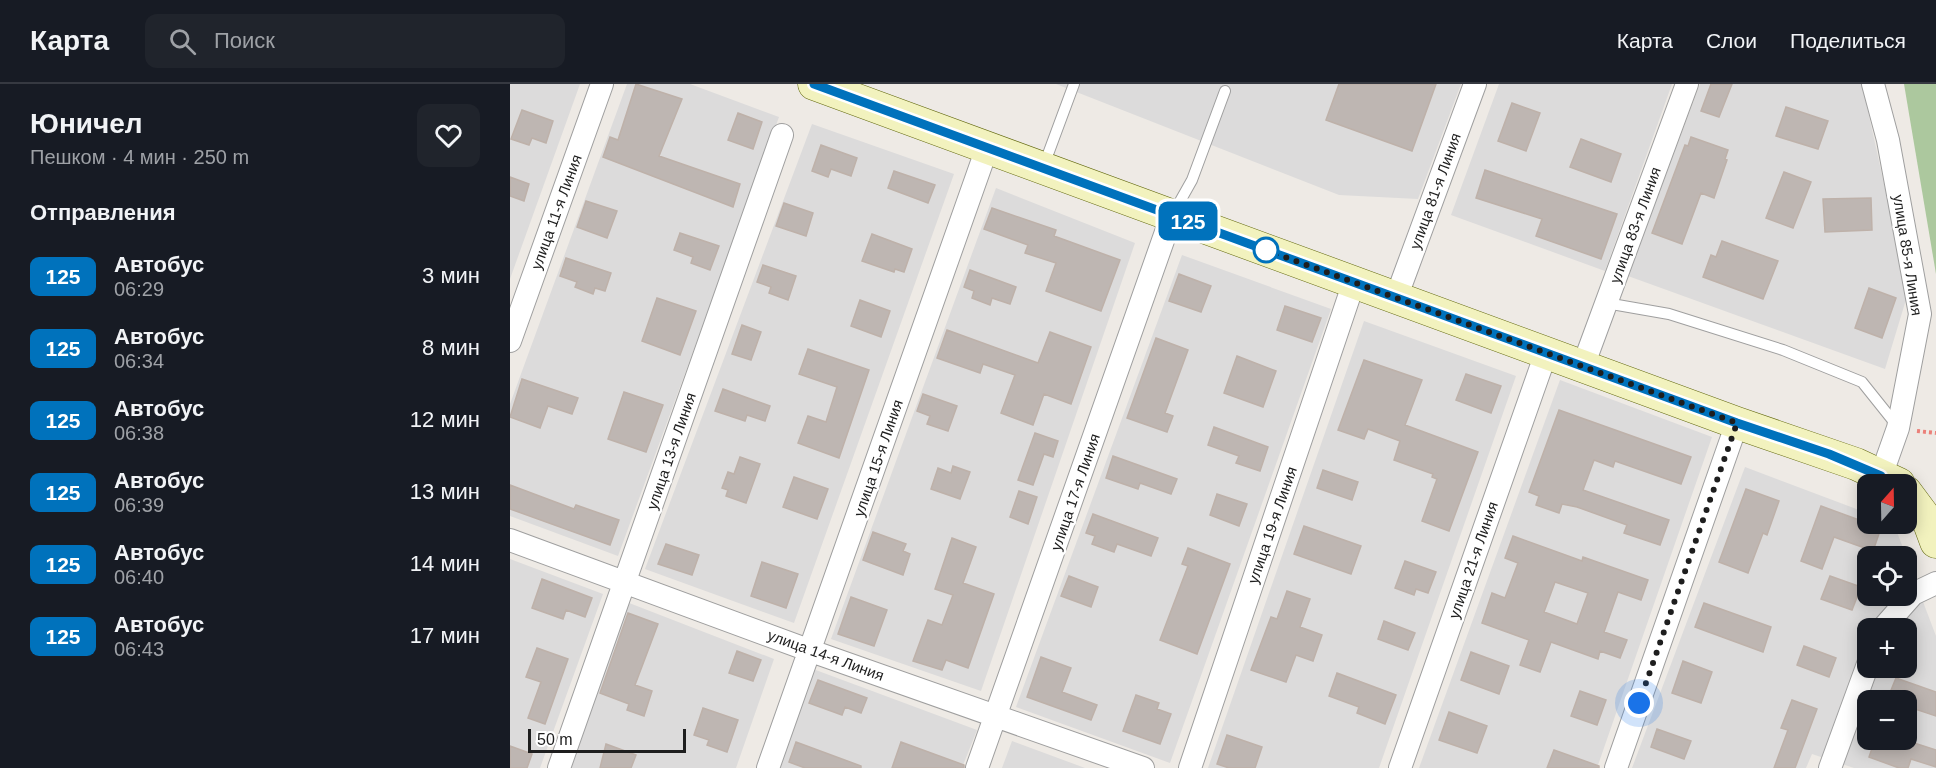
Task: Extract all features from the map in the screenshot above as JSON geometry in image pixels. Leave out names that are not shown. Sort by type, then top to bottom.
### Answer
[{"type":"main road","points":[[814,84],[1737,423],[1829,454],[1874,474]]},
{"type":"main road","points":[[1917,509],[1929,523],[1936,542]]},
{"type":"street","name":"улица 11-я Линия","points":[[510,341],[602,84]]},
{"type":"street","name":"улица 81-я Линия","points":[[1396,298],[1474,84]]},
{"type":"street","name":"улица 83-я Линия","points":[[1583,366],[1687,84]]},
{"type":"street","name":"улица 85-я Линия","points":[[1874,84],[1888,140],[1920,314],[1898,428],[1896,474]]},
{"type":"street","name":"улица 13-я Линия","points":[[559,768],[782,135]]},
{"type":"street","name":"улица 15-я Линия","points":[[768,768],[987,148]]},
{"type":"street","name":"улица 17-я Линия","points":[[977,768],[1172,216]]},
{"type":"street","name":"улица 19-я Линия","points":[[1190,768],[1354,282]]},
{"type":"street","name":"улица 21-я Линия","points":[[1400,768],[1546,353]]},
{"type":"street","points":[[1616,768],[1737,423]]},
{"type":"street","name":"улица 14-я Линия","points":[[510,540],[811,651],[1143,768]]},
{"type":"street","points":[[1892,618],[1913,594],[1936,583]]},
{"type":"street","points":[[1830,768],[1863,678]]},
{"type":"lane","points":[[1043,168],[1074,84]]},
{"type":"lane","points":[[1172,216],[1192,180],[1225,91]]},
{"type":"lane","points":[[1606,303],[1669,314],[1783,350],[1862,382],[1898,428]]},
{"type":"shaded area","points":[[510,84],[580,84],[510,279]]},
{"type":"shaded area","points":[[627,84],[690,84],[779,117],[618,556],[510,516],[510,404]]},
{"type":"shaded area","points":[[1056,84],[1461,84],[1418,199],[1339,195]]},
{"type":"shaded area","points":[[1499,84],[1672,84],[1605,271],[1451,215]]},
{"type":"shaded area","points":[[1700,84],[1862,84],[1908,293],[1885,369],[1628,276]]},
{"type":"shaded area","points":[[812,124],[954,174],[794,623],[645,569]]},
{"type":"shaded area","points":[[996,188],[1135,243],[981,691],[831,639]]},
{"type":"shaded area","points":[[1182,255],[1331,309],[1170,763],[1016,707]]},
{"type":"shaded area","points":[[1364,321],[1516,376],[1379,768],[1208,768]]},
{"type":"shaded area","points":[[1560,380],[1712,437],[1597,768],[1419,768]]},
{"type":"shaded area","points":[[1745,467],[1857,509],[1857,534],[1898,534],[1902,546],[1857,546],[1857,606],[1917,606],[1917,586],[1936,636],[1936,768],[1854,768],[1812,754],[1806,768],[1632,768]]},
{"type":"shaded area","points":[[510,559],[603,594],[540,768],[510,768]]},
{"type":"shaded area","points":[[624,601],[774,659],[736,768],[565,768]]},
{"type":"shaded area","points":[[813,669],[977,730],[962,768],[779,768]]},
{"type":"shaded area","points":[[1012,741],[1085,768],[1002,768]]},
{"type":"green space","points":[[1904,84],[1936,84],[1936,274]]},
{"type":"building","points":[[636,84],[682,99],[659,156],[740,184],[733,207],[603,157],[610,137],[618,140]]},
{"type":"building","points":[[1339,84],[1436,84],[1412,151],[1326,120]]},
{"type":"building","points":[[1711,84],[1732,84],[1719,117],[1701,111]]},
{"type":"building","points":[[1512,103],[1540,113],[1526,151],[1498,141]]},
{"type":"building","points":[[1786,107],[1828,121],[1818,149],[1776,136]]},
{"type":"building","points":[[522,110],[553,121],[546,143],[532,138],[529,145],[511,139]]},
{"type":"building","points":[[738,113],[762,122],[753,149],[728,140]]},
{"type":"building","points":[[1691,137],[1728,150],[1725,159],[1727,160],[1714,198],[1701,193],[1682,244],[1652,233],[1685,145],[1688,146]]},
{"type":"building","points":[[1581,139],[1621,154],[1611,182],[1570,167]]},
{"type":"building","points":[[821,145],[857,158],[851,176],[831,169],[828,177],[812,171]]},
{"type":"building","points":[[1485,170],[1617,214],[1601,259],[1536,236],[1542,219],[1476,198]]},
{"type":"building","points":[[894,171],[935,185],[928,203],[888,188]]},
{"type":"building","points":[[1784,172],[1811,182],[1793,228],[1766,218]]},
{"type":"building","points":[[510,177],[529,184],[524,201],[510,196]]},
{"type":"building","points":[[1871,198],[1872,230],[1825,232],[1823,199]]},
{"type":"building","points":[[586,201],[617,211],[607,238],[577,227]]},
{"type":"building","points":[[784,203],[813,213],[806,236],[776,226]]},
{"type":"building","points":[[992,208],[1056,230],[1054,236],[1120,260],[1101,311],[1046,291],[1056,263],[1025,253],[1028,245],[984,229]]},
{"type":"building","points":[[680,233],[719,246],[710,270],[691,263],[693,257],[674,250]]},
{"type":"building","points":[[872,234],[912,249],[904,272],[895,269],[894,272],[862,261]]},
{"type":"building","points":[[1722,241],[1778,261],[1763,299],[1703,277],[1711,255],[1716,257]]},
{"type":"building","points":[[566,258],[611,273],[605,291],[595,288],[593,294],[575,287],[577,282],[560,276]]},
{"type":"building","points":[[763,265],[796,276],[788,300],[769,293],[771,287],[757,282]]},
{"type":"building","points":[[970,270],[1016,287],[1010,304],[992,298],[990,305],[972,298],[974,291],[964,287]]},
{"type":"building","points":[[1179,274],[1211,286],[1201,312],[1169,301]]},
{"type":"building","points":[[1869,288],[1896,298],[1882,338],[1855,328]]},
{"type":"building","points":[[657,298],[696,311],[680,355],[642,341]]},
{"type":"building","points":[[860,300],[890,311],[881,337],[851,326]]},
{"type":"building","points":[[1285,306],[1321,318],[1312,342],[1277,330]]},
{"type":"building","points":[[742,325],[761,332],[751,360],[732,354]]},
{"type":"building","points":[[947,330],[1038,363],[1050,332],[1091,347],[1071,404],[1044,394],[1033,425],[1001,413],[1015,375],[983,364],[980,373],[937,358]]},
{"type":"building","points":[[1156,338],[1188,350],[1165,413],[1173,416],[1167,432],[1127,418]]},
{"type":"building","points":[[808,349],[869,370],[839,458],[798,443],[808,416],[826,422],[837,387],[799,374]]},
{"type":"building","points":[[1237,356],[1276,371],[1263,407],[1224,393]]},
{"type":"building","points":[[1364,360],[1422,380],[1405,425],[1478,452],[1449,531],[1422,521],[1437,479],[1432,477],[1433,474],[1394,460],[1400,441],[1368,429],[1364,439],[1338,430]]},
{"type":"building","points":[[1466,374],[1501,386],[1491,413],[1456,400]]},
{"type":"building","points":[[522,379],[578,398],[572,414],[548,406],[540,428],[510,417]]},
{"type":"building","points":[[723,389],[770,406],[765,421],[747,415],[745,421],[715,411]]},
{"type":"building","points":[[624,392],[663,405],[646,452],[608,439]]},
{"type":"building","points":[[923,394],[957,406],[948,431],[927,424],[930,416],[917,411]]},
{"type":"building","points":[[1559,410],[1691,457],[1681,484],[1615,461],[1613,467],[1594,460],[1583,490],[1669,520],[1660,545],[1624,533],[1627,525],[1577,507],[1562,504],[1559,513],[1536,505],[1539,496],[1529,492]]},
{"type":"building","points":[[1214,427],[1268,447],[1260,471],[1236,463],[1239,456],[1208,445]]},
{"type":"building","points":[[1035,433],[1058,441],[1053,457],[1044,454],[1033,485],[1018,480]]},
{"type":"building","points":[[1113,456],[1177,479],[1171,494],[1140,483],[1138,489],[1106,478]]},
{"type":"building","points":[[740,457],[760,464],[746,503],[726,496],[728,490],[722,488],[728,472],[734,474]]},
{"type":"building","points":[[953,466],[970,472],[960,499],[931,489],[938,468],[951,473]]},
{"type":"building","points":[[1323,470],[1358,482],[1352,500],[1317,488]]},
{"type":"building","points":[[794,477],[828,489],[817,519],[783,507]]},
{"type":"building","points":[[510,485],[574,509],[576,505],[619,520],[610,545],[510,509]]},
{"type":"building","points":[[1746,489],[1779,501],[1767,535],[1763,533],[1748,573],[1719,562]]},
{"type":"building","points":[[1019,491],[1037,497],[1028,524],[1010,517]]},
{"type":"building","points":[[1217,494],[1247,504],[1239,526],[1210,515]]},
{"type":"building","points":[[1821,506],[1857,519],[1857,534],[1879,534],[1875,546],[1859,546],[1834,537],[1822,569],[1801,561]]},
{"type":"building","points":[[1093,514],[1158,538],[1151,556],[1117,544],[1114,552],[1092,544],[1095,536],[1086,533]]},
{"type":"building","points":[[1304,526],[1361,546],[1351,574],[1294,554]]},
{"type":"building","points":[[873,532],[906,544],[903,551],[910,554],[903,575],[863,560]]},
{"type":"building","points":[[1513,536],[1582,561],[1583,557],[1648,580],[1641,600],[1618,592],[1604,632],[1627,640],[1620,658],[1600,651],[1598,659],[1551,642],[1540,672],[1520,665],[1529,640],[1482,623],[1492,593],[1505,598],[1518,563],[1505,558]],"holes":[[[1555,582],[1588,593],[1577,624],[1544,612]]]},
{"type":"building","points":[[952,538],[976,547],[963,583],[994,594],[968,668],[946,660],[942,670],[913,661],[928,620],[942,625],[953,595],[935,589]]},
{"type":"building","points":[[666,544],[699,555],[692,575],[658,564]]},
{"type":"building","points":[[1188,548],[1230,564],[1197,654],[1160,640],[1188,566],[1182,564]]},
{"type":"building","points":[[1405,561],[1436,572],[1428,593],[1416,589],[1414,595],[1395,588]]},
{"type":"building","points":[[762,562],[798,574],[786,608],[751,596]]},
{"type":"building","points":[[1069,576],[1098,587],[1091,607],[1061,596]]},
{"type":"building","points":[[1830,576],[1857,586],[1857,597],[1852,610],[1821,599]]},
{"type":"building","points":[[542,579],[592,598],[585,617],[566,610],[563,619],[532,608]]},
{"type":"building","points":[[1287,591],[1310,599],[1300,627],[1322,635],[1313,661],[1296,655],[1286,682],[1251,670],[1271,617],[1277,619]]},
{"type":"building","points":[[851,597],[887,610],[874,646],[838,634]]},
{"type":"building","points":[[1704,603],[1771,627],[1763,652],[1695,627]]},
{"type":"building","points":[[628,613],[658,624],[635,685],[652,691],[644,716],[627,710],[629,704],[600,693]]},
{"type":"building","points":[[1384,621],[1415,633],[1408,650],[1378,639]]},
{"type":"building","points":[[1804,646],[1836,658],[1829,677],[1797,665]]},
{"type":"building","points":[[537,648],[568,659],[545,724],[528,718],[541,682],[526,677]]},
{"type":"building","points":[[737,651],[761,660],[753,681],[729,673]]},
{"type":"building","points":[[1471,652],[1509,666],[1499,694],[1461,680]]},
{"type":"building","points":[[1041,657],[1071,668],[1062,692],[1097,705],[1091,720],[1027,697]]},
{"type":"building","points":[[1683,661],[1712,672],[1701,703],[1672,693]]},
{"type":"building","points":[[1337,673],[1396,695],[1385,724],[1357,713],[1359,707],[1329,696]]},
{"type":"building","points":[[1896,678],[1936,692],[1936,716],[1917,710],[1917,690],[1891,690]]},
{"type":"building","points":[[818,680],[867,698],[861,713],[845,707],[842,715],[809,703]]},
{"type":"building","points":[[1580,691],[1606,700],[1597,725],[1571,716]]},
{"type":"building","points":[[1136,695],[1159,703],[1157,709],[1171,714],[1160,744],[1123,731]]},
{"type":"building","points":[[1792,700],[1817,709],[1795,768],[1774,768],[1788,730],[1781,728]]},
{"type":"building","points":[[703,708],[738,720],[727,752],[707,745],[709,740],[694,735]]},
{"type":"building","points":[[1449,712],[1487,726],[1477,753],[1439,740]]},
{"type":"building","points":[[1657,729],[1691,741],[1684,759],[1651,747]]},
{"type":"building","points":[[1227,735],[1262,747],[1255,768],[1229,768],[1217,764]]},
{"type":"building","points":[[796,742],[861,766],[861,768],[805,768],[789,762]]},
{"type":"building","points":[[901,742],[964,765],[964,768],[892,768]]},
{"type":"building","points":[[606,744],[636,755],[631,768],[600,768]]},
{"type":"building","points":[[1917,744],[1936,750],[1936,767],[1911,759],[1908,768],[1899,768],[1869,757],[1871,750],[1917,750]]},
{"type":"building","points":[[510,746],[532,754],[527,768],[510,768]]},
{"type":"building","points":[[1554,750],[1599,766],[1599,768],[1547,768]]},
{"type":"bus line","name":"125","points":[[814,84],[1737,423],[1829,454],[1877,474]]},
{"type":"route","points":[[1266,250],[1737,423],[1639,703]]}]
